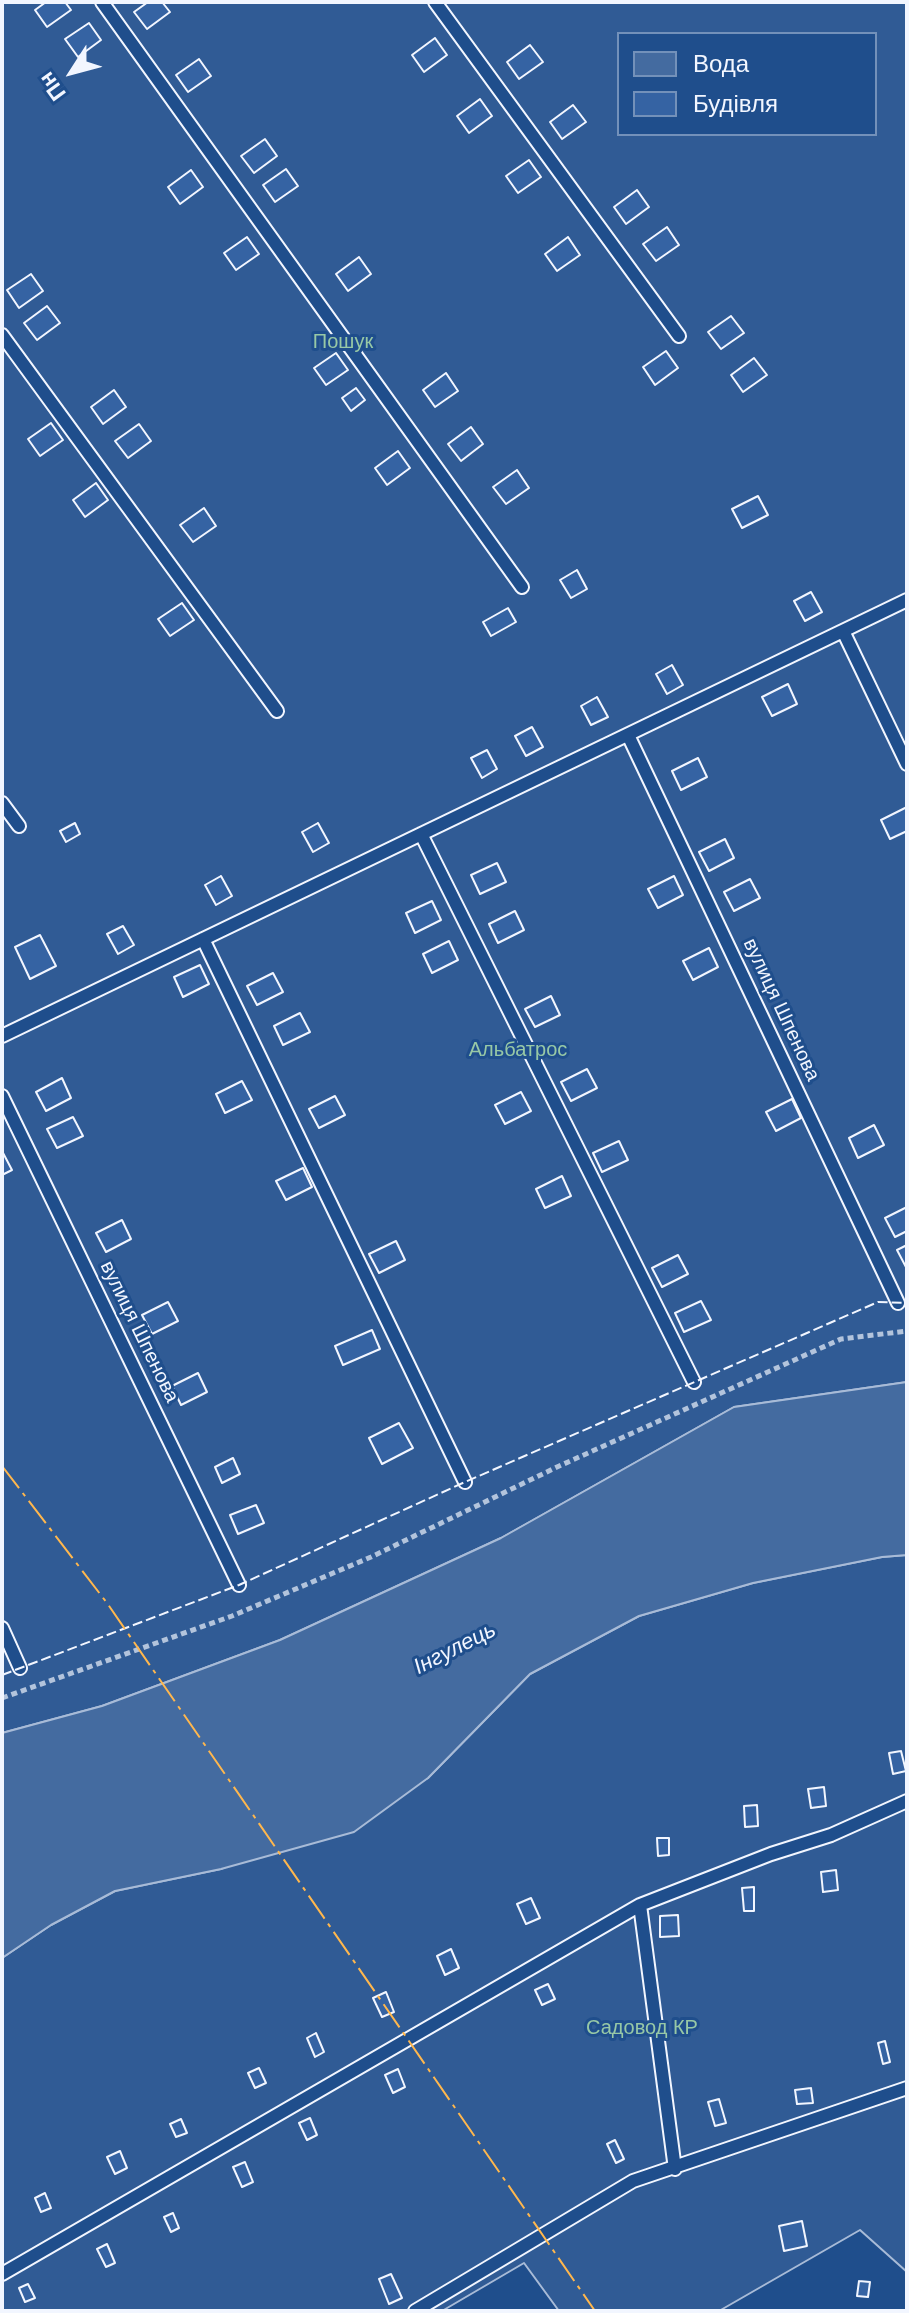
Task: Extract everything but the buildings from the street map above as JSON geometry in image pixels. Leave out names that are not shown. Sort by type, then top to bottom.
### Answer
[{"type":"lane","points":[[102,2],[522,587]]},
{"type":"lane","points":[[435,2],[679,336]]},
{"type":"lane","points":[[2,335],[277,711]]},
{"type":"lane","points":[[2,1036],[907,600]]},
{"type":"lane","points":[[843,631],[907,764]]},
{"type":"lane","name":"вулиця Шпенова","points":[[628,735],[898,1303]]},
{"type":"lane","points":[[2,803],[19,826]]},
{"type":"lane","points":[[421,834],[694,1382]]},
{"type":"lane","points":[[203,939],[465,1482]]},
{"type":"lane","name":"вулиця Шпенова","points":[[2,1096],[239,1585]]},
{"type":"lane","points":[[2,1628],[20,1668]]},
{"type":"lane","points":[[2,2274],[640,1905],[771,1854],[831,1835],[907,1801]]},
{"type":"lane","points":[[640,1905],[675,2169]]},
{"type":"lane","points":[[415,2311],[633,2181],[907,2088]]},
{"type":"path","points":[[2,1698],[232,1616],[371,1557],[557,1467],[841,1339],[907,1331]]},
{"type":"shaded area","points":[[2,2],[907,2],[907,1382],[734,1407],[501,1538],[280,1640],[102,1706],[2,1733]]},
{"type":"shaded area","name":"Садовод КР","points":[[907,1555],[907,2272],[860,2230],[719,2311],[559,2311],[524,2263],[442,2311],[2,2311],[2,1958],[51,1925],[115,1891],[221,1869],[428,1778],[530,1674],[639,1616],[753,1583],[882,1557]]},
{"type":"water","name":"Інгулець","points":[[907,1382],[907,1555],[882,1557],[753,1583],[639,1616],[530,1674],[428,1778],[354,1832],[221,1869],[115,1891],[51,1925],[2,1958],[2,1733],[102,1706],[280,1640],[501,1538],[734,1407]]},
{"type":"fence","points":[[2,1675],[239,1585],[465,1482],[878,1302],[907,1303]]},
{"type":"power","points":[[2,1466],[107,1603],[595,2311]]},
{"type":"park label","name":"Пошук","points":[[343,342]]},
{"type":"park label","name":"Альбатрос","points":[[518,1050]]}]
